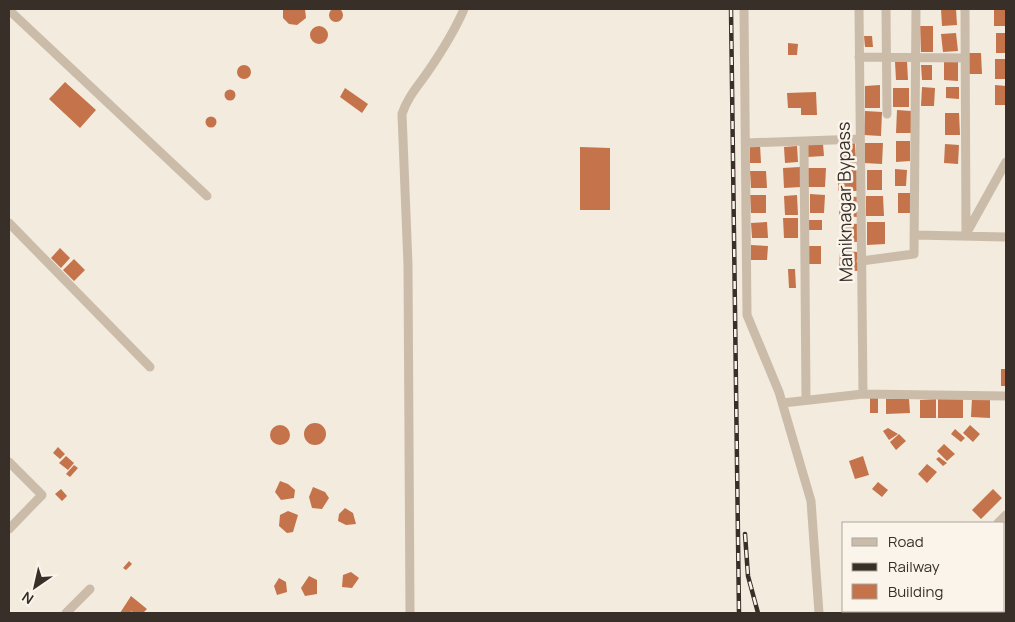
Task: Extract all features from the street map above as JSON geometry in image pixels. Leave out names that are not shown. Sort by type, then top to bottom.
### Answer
[{"type":"street","points":[[410,613],[408,265],[402,114],[408,98],[428,72],[457,25],[464,9]]},
{"type":"street","points":[[744,9],[747,315],[783,403],[811,500],[819,613]]},
{"type":"street","name":"Maniknagar Bypass","points":[[859,9],[863,394]]},
{"type":"street","points":[[886,9],[886,114]]},
{"type":"street","points":[[861,261],[914,254],[916,9]]},
{"type":"street","points":[[965,9],[966,235]]},
{"type":"street","points":[[9,10],[207,196]]},
{"type":"street","points":[[859,57],[965,58]]},
{"type":"street","points":[[746,143],[860,139]]},
{"type":"street","points":[[804,141],[806,400]]},
{"type":"street","points":[[966,235],[1006,162]]},
{"type":"street","points":[[9,223],[150,367]]},
{"type":"street","points":[[914,235],[1006,237]]},
{"type":"street","points":[[783,403],[863,394],[1006,396]]},
{"type":"street","points":[[9,462],[42,495],[9,529]]},
{"type":"street","points":[[66,613],[90,589]]},
{"type":"building","points":[[336,8],[341,10],[343,15],[341,20],[336,22],[331,20],[329,15],[331,10]]},
{"type":"building","points":[[283,9],[305,9],[306,18],[297,25],[289,24],[283,18]]},
{"type":"building","points":[[941,9],[956,9],[957,25],[942,26]]},
{"type":"building","points":[[994,9],[1006,9],[1006,26],[994,26]]},
{"type":"building","points":[[319,26],[325,29],[328,35],[325,41],[319,44],[313,41],[310,35],[313,29]]},
{"type":"building","points":[[920,26],[933,26],[933,52],[921,52]]},
{"type":"building","points":[[956,33],[958,51],[943,52],[941,34]]},
{"type":"building","points":[[996,33],[1006,33],[1006,53],[996,53]]},
{"type":"building","points":[[864,36],[872,36],[873,47],[865,47]]},
{"type":"building","points":[[788,43],[798,44],[797,55],[788,55]]},
{"type":"building","points":[[968,53],[981,53],[982,74],[968,74]]},
{"type":"building","points":[[995,59],[1006,59],[1006,79],[995,79]]},
{"type":"building","points":[[907,61],[908,80],[896,80],[895,62]]},
{"type":"building","points":[[944,62],[958,62],[958,81],[944,80]]},
{"type":"building","points":[[244,65],[249,67],[251,72],[249,77],[244,79],[239,77],[237,72],[239,67]]},
{"type":"building","points":[[921,65],[932,65],[932,80],[922,80]]},
{"type":"building","points":[[65,82],[96,110],[80,128],[49,99]]},
{"type":"building","points":[[880,85],[880,108],[865,108],[865,86]]},
{"type":"building","points":[[995,85],[1006,86],[1006,105],[995,105]]},
{"type":"building","points":[[922,87],[935,88],[934,106],[921,106]]},
{"type":"building","points":[[946,87],[959,87],[959,99],[946,98]]},
{"type":"building","points":[[345,88],[368,104],[362,113],[340,97]]},
{"type":"building","points":[[893,88],[909,88],[909,107],[893,107]]},
{"type":"building","points":[[228,90],[232,90],[235,95],[234,99],[228,100],[225,97],[225,93]]},
{"type":"building","points":[[816,92],[817,115],[801,115],[801,108],[788,108],[787,93]]},
{"type":"building","points":[[897,110],[911,111],[911,133],[896,133]]},
{"type":"building","points":[[865,111],[882,112],[881,136],[864,135]]},
{"type":"building","points":[[945,113],[959,113],[960,135],[945,135]]},
{"type":"building","points":[[209,117],[213,117],[216,122],[215,126],[209,127],[206,124],[206,120]]},
{"type":"building","points":[[896,141],[910,141],[910,161],[896,162]]},
{"type":"building","points":[[855,143],[856,163],[841,164],[840,144]]},
{"type":"building","points":[[865,143],[883,143],[882,164],[864,163]]},
{"type":"building","points":[[823,144],[824,156],[807,157],[806,145]]},
{"type":"building","points":[[945,144],[959,145],[958,164],[944,163]]},
{"type":"building","points":[[750,145],[760,145],[761,163],[750,163]]},
{"type":"building","points":[[797,146],[798,162],[785,163],[784,147]]},
{"type":"building","points":[[580,147],[610,148],[610,210],[580,210]]},
{"type":"building","points":[[800,167],[801,187],[784,188],[783,168]]},
{"type":"building","points":[[808,168],[826,168],[825,187],[808,187]]},
{"type":"building","points":[[895,169],[907,170],[906,186],[895,186]]},
{"type":"building","points":[[838,170],[858,170],[858,191],[838,191]]},
{"type":"building","points":[[867,170],[882,170],[882,190],[867,190]]},
{"type":"building","points":[[750,171],[766,171],[767,188],[751,188]]},
{"type":"building","points":[[898,193],[911,193],[911,213],[898,213]]},
{"type":"building","points":[[810,194],[825,195],[824,213],[810,213]]},
{"type":"building","points":[[750,195],[766,195],[766,213],[751,213]]},
{"type":"building","points":[[797,195],[798,215],[785,215],[784,196]]},
{"type":"building","points":[[840,196],[858,197],[858,217],[839,216]]},
{"type":"building","points":[[866,196],[883,196],[884,216],[866,216]]},
{"type":"building","points":[[783,218],[798,218],[798,238],[784,238]]},
{"type":"building","points":[[808,220],[822,220],[822,230],[808,230]]},
{"type":"building","points":[[767,222],[768,238],[752,238],[751,223]]},
{"type":"building","points":[[867,222],[885,222],[885,244],[867,245]]},
{"type":"building","points":[[841,223],[858,224],[857,242],[840,241]]},
{"type":"building","points":[[751,245],[768,246],[767,260],[751,260]]},
{"type":"building","points":[[807,246],[821,246],[821,264],[807,264]]},
{"type":"building","points":[[60,248],[70,258],[61,268],[51,258]]},
{"type":"building","points":[[840,251],[858,252],[858,271],[839,270]]},
{"type":"building","points":[[74,259],[85,270],[74,281],[63,270]]},
{"type":"building","points":[[788,269],[795,269],[796,288],[789,288]]},
{"type":"building","points":[[1001,369],[1006,369],[1006,386],[1001,386]]},
{"type":"building","points":[[870,398],[878,398],[878,413],[870,413]]},
{"type":"building","points":[[972,398],[990,399],[990,418],[971,417]]},
{"type":"building","points":[[886,399],[909,399],[910,413],[886,414]]},
{"type":"building","points":[[936,399],[936,418],[920,418],[920,400]]},
{"type":"building","points":[[938,399],[963,399],[963,418],[938,418]]},
{"type":"building","points":[[315,423],[323,426],[326,434],[323,442],[315,445],[307,442],[304,434],[307,426]]},
{"type":"building","points":[[276,425],[284,425],[290,431],[290,439],[284,445],[276,445],[270,439],[270,431]]},
{"type":"building","points":[[970,425],[980,434],[973,442],[963,433]]},
{"type":"building","points":[[888,428],[898,434],[889,440],[883,431]]},
{"type":"building","points":[[955,429],[965,438],[961,442],[951,434]]},
{"type":"building","points":[[899,434],[906,441],[896,450],[890,442]]},
{"type":"building","points":[[944,444],[955,454],[947,461],[937,451]]},
{"type":"building","points":[[58,447],[65,454],[60,459],[53,453]]},
{"type":"building","points":[[66,456],[74,463],[68,470],[59,463]]},
{"type":"building","points":[[863,456],[869,475],[855,479],[849,461]]},
{"type":"building","points":[[939,457],[947,463],[943,466],[936,459]]},
{"type":"building","points":[[927,464],[937,472],[927,483],[918,474]]},
{"type":"building","points":[[74,465],[78,468],[70,477],[66,474]]},
{"type":"building","points":[[280,481],[288,484],[295,490],[294,498],[281,500],[275,492]]},
{"type":"building","points":[[878,482],[888,490],[882,497],[872,489]]},
{"type":"building","points":[[313,487],[325,492],[329,498],[322,509],[312,508],[309,497]]},
{"type":"building","points":[[61,489],[67,496],[62,501],[55,494]]},
{"type":"building","points":[[993,489],[1002,498],[981,519],[972,510]]},
{"type":"building","points":[[345,508],[353,513],[356,524],[346,525],[338,521],[339,514]]},
{"type":"building","points":[[288,511],[298,515],[293,532],[287,533],[279,526],[280,515]]},
{"type":"building","points":[[129,561],[132,564],[126,570],[123,568]]},
{"type":"building","points":[[351,572],[359,578],[352,588],[342,587],[343,575]]},
{"type":"building","points":[[309,576],[317,580],[317,594],[305,596],[301,588]]},
{"type":"building","points":[[279,578],[286,582],[287,592],[277,595],[274,586]]},
{"type":"building","points":[[131,596],[147,609],[143,613],[134,613],[130,610],[133,613],[120,613]]},
{"type":"railway","points":[[731,9],[739,613]]},
{"type":"railway","points":[[745,534],[748,576],[758,613]]}]
